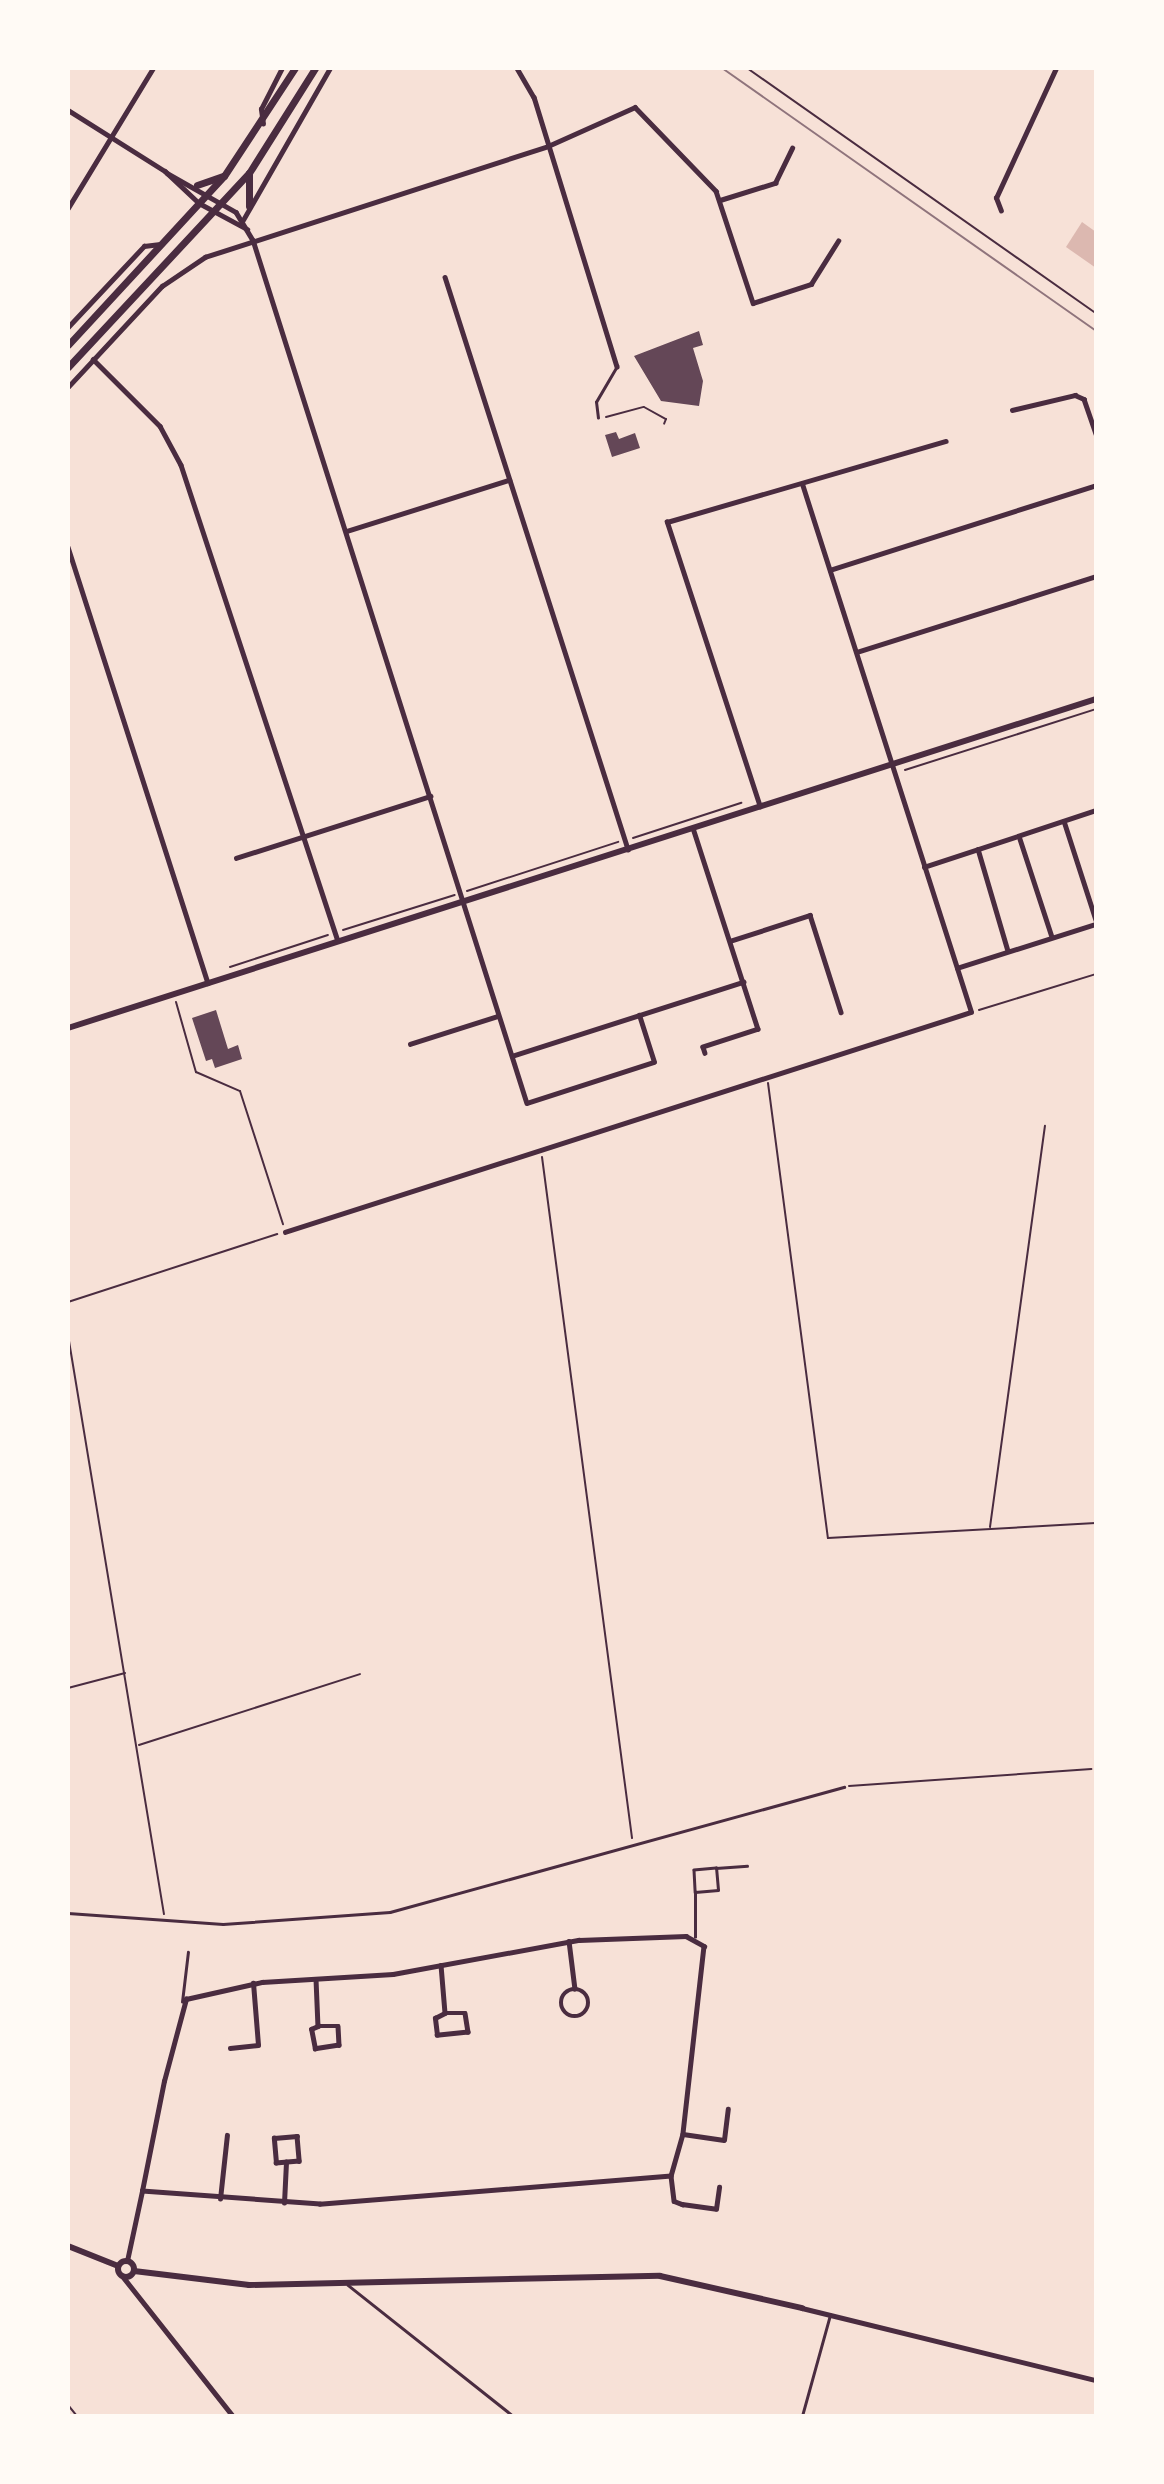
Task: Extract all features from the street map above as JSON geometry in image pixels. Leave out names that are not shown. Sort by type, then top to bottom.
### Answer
[{"type":"main road","points":[[68,345],[224,176],[263,124],[295,68]]},
{"type":"main road","points":[[68,368],[249,173],[316,68]]},
{"type":"main road","points":[[248,206],[249,173]]},
{"type":"main road","points":[[197,185],[224,176]]},
{"type":"street","points":[[68,208],[153,68]]},
{"type":"street","points":[[263,124],[261,109],[282,68]]},
{"type":"street","points":[[243,220],[248,206],[330,68]]},
{"type":"street","points":[[517,68],[548,146],[617,366]]},
{"type":"street","points":[[1001,211],[996,198],[1056,68]]},
{"type":"street","points":[[68,387],[162,286],[205,257],[548,146],[635,107],[720,200],[753,303],[811,284],[838,241]]},
{"type":"street","points":[[68,110],[113,136],[167,173],[199,203],[214,213],[248,229]]},
{"type":"street","points":[[720,200],[775,183],[792,148]]},
{"type":"street","points":[[167,173],[197,185],[223,203],[243,220],[253,240],[527,1103],[654,1062],[639,1015]]},
{"type":"street","points":[[68,327],[144,246],[161,244]]},
{"type":"street","points":[[444,277],[628,849]]},
{"type":"street","points":[[93,359],[146,409],[181,465],[338,942]]},
{"type":"street","points":[[1012,410],[1075,395],[1084,399],[1096,434]]},
{"type":"street","points":[[760,807],[667,522],[945,441]]},
{"type":"street","points":[[347,531],[510,480]]},
{"type":"street","points":[[285,1232],[971,1012],[802,484]]},
{"type":"street","points":[[830,570],[1096,485]]},
{"type":"street","points":[[68,547],[208,983]]},
{"type":"street","points":[[857,652],[1096,576]]},
{"type":"street","points":[[68,1028],[1096,699]]},
{"type":"street","points":[[236,858],[430,796]]},
{"type":"street","points":[[924,867],[1096,810]]},
{"type":"street","points":[[957,968],[1096,922],[1064,821]]},
{"type":"street","points":[[693,828],[758,1029],[703,1047],[705,1053]]},
{"type":"street","points":[[1019,836],[1052,937]]},
{"type":"street","points":[[978,849],[1008,951]]},
{"type":"street","points":[[730,941],[810,915],[841,1013]]},
{"type":"street","points":[[512,1056],[743,982]]},
{"type":"street","points":[[410,1044],[498,1016]]},
{"type":"street","points":[[134,2271],[127,2261],[182,2002],[253,1983],[440,1965],[569,1941],[695,1937],[706,1958],[683,2134],[671,2176],[674,2201],[716,2209],[719,2187]]},
{"type":"street","points":[[569,1941],[575,1989],[589,2002],[574,2018],[560,2005],[575,1989]]},
{"type":"street","points":[[440,1965],[445,2013]]},
{"type":"street","points":[[316,1979],[318,2026]]},
{"type":"street","points":[[230,2048],[258,2045],[253,1983]]},
{"type":"street","points":[[445,2013],[465,2013],[467,2032],[438,2035],[435,2018],[445,2013]]},
{"type":"street","points":[[318,2026],[338,2026],[339,2045],[314,2049],[311,2029],[318,2026]]},
{"type":"street","points":[[683,2134],[723,2140],[728,2109]]},
{"type":"street","points":[[220,2199],[227,2135]]},
{"type":"street","points":[[297,2136],[299,2161],[286,2162],[276,2163],[274,2138],[297,2136]]},
{"type":"street","points":[[284,2203],[286,2162]]},
{"type":"street","points":[[142,2190],[284,2203],[671,2176]]},
{"type":"street","points":[[68,2246],[118,2266],[124,2278],[233,2416]]},
{"type":"street","points":[[118,2266],[127,2261]]},
{"type":"street","points":[[124,2278],[134,2271],[222,2285],[660,2276],[1096,2380]]},
{"type":"lane","points":[[598,418],[596,402],[617,366]]},
{"type":"lane","points":[[1094,1769],[1096,1754]]},
{"type":"lane","points":[[68,1913],[223,1924],[390,1912],[844,1787]]},
{"type":"lane","points":[[695,1937],[694,1870],[747,1866]]},
{"type":"lane","points":[[695,1892],[718,1890],[716,1868]]},
{"type":"lane","points":[[182,2002],[188,1952]]},
{"type":"lane","points":[[346,2282],[350,2291],[513,2416]]},
{"type":"lane","points":[[802,2416],[830,2315]]},
{"type":"path","points":[[747,68],[1096,313]]},
{"type":"path","points":[[598,418],[644,407],[666,419],[664,424]]},
{"type":"path","points":[[905,770],[1096,709]]},
{"type":"path","points":[[205,974],[756,799]]},
{"type":"path","points":[[971,1012],[1096,974]]},
{"type":"path","points":[[68,1302],[285,1232],[240,1091],[197,1072],[173,995]]},
{"type":"path","points":[[767,1078],[828,1538],[1096,1523]]},
{"type":"path","points":[[990,1529],[1045,1126]]},
{"type":"path","points":[[540,1151],[632,1846]]},
{"type":"path","points":[[68,1335],[139,1745],[163,1920]]},
{"type":"path","points":[[68,1688],[126,1673]]},
{"type":"path","points":[[139,1745],[360,1674]]},
{"type":"path","points":[[844,1787],[1094,1769]]},
{"type":"path","points":[[68,2405],[77,2416]]},
{"type":"shaded area","points":[[1082,222],[1096,232],[1096,268],[1066,247]]},
{"type":"building","points":[[699,331],[703,345],[693,348],[703,381],[699,406],[661,401],[634,356]]},
{"type":"building","points":[[616,432],[619,439],[635,433],[640,448],[612,457],[605,435]]},
{"type":"building","points":[[216,1010],[228,1049],[238,1045],[242,1059],[215,1068],[212,1059],[206,1061],[192,1018]]},
{"type":"tram line","points":[[722,68],[1096,331]]}]
